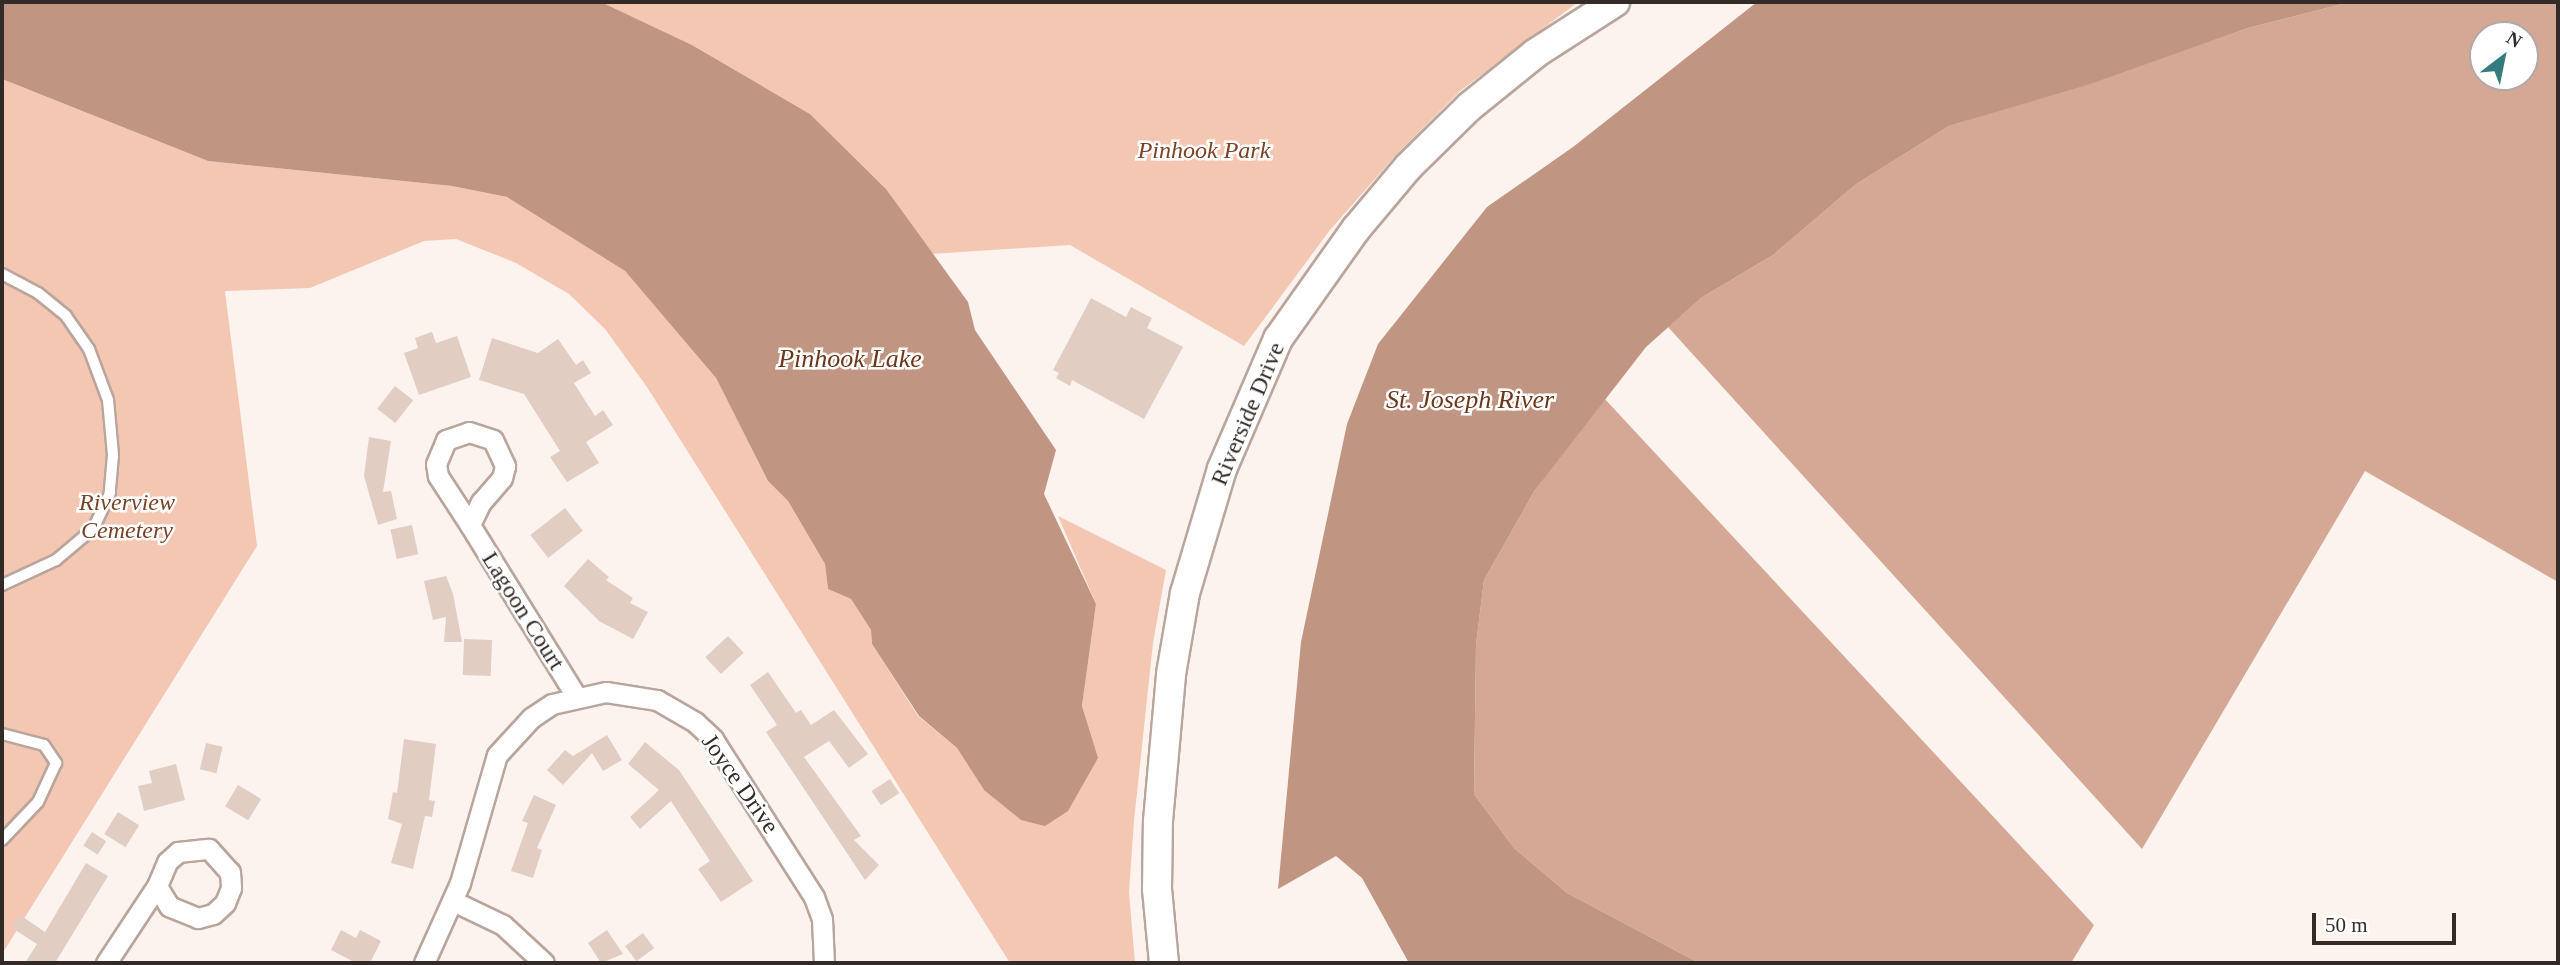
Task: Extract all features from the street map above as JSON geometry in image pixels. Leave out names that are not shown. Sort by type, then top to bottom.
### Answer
[{"type":"street","name":"Riverside Drive","points":[[1164,963],[1157,888],[1158,821],[1171,674],[1185,593],[1222,469],[1278,339],[1356,229],[1408,167],[1469,107],[1536,53],[1615,2]]},
{"type":"street","name":"Lagoon Court","points":[[470,525],[481,502],[502,478],[505,466],[493,440],[469,432],[446,440],[436,464],[438,476],[576,696]]},
{"type":"street","name":"Joyce Drive","points":[[576,696],[606,692],[657,700],[684,715],[713,739],[814,897],[821,919],[824,963]]},
{"type":"street","points":[[424,963],[453,901],[497,755],[531,718],[576,696]]},
{"type":"street","points":[[106,963],[158,886]]},
{"type":"street","points":[[453,901],[503,925],[544,963]]},
{"type":"lane","points":[[2,274],[38,293],[66,316],[89,349],[108,400],[113,455],[110,493],[94,528],[56,560],[2,585]]},
{"type":"lane","points":[[2,734],[44,745],[56,763],[38,802],[2,840]]},
{"type":"green space","name":"Pinhook Park","points":[[601,2],[1578,2],[1460,91],[1396,155],[1330,230],[1244,346],[1070,245],[931,254],[886,189],[810,114],[692,45]]},
{"type":"green space","name":"Riverview Cemetery","points":[[2,79],[208,161],[452,186],[507,197],[625,271],[716,378],[768,481],[788,501],[825,564],[828,589],[851,599],[871,630],[872,644],[918,716],[957,748],[984,790],[1097,758],[1082,706],[1096,604],[1058,516],[1166,570],[1153,643],[1134,821],[1129,892],[1135,963],[1010,963],[647,387],[605,329],[569,294],[516,263],[456,239],[424,241],[310,288],[225,291],[257,546],[2,954]]},
{"type":"shaded area","points":[[2350,2],[2558,2],[2558,582],[2365,471],[2142,849],[1668,327],[1701,298],[1773,255],[1855,185],[1949,126],[2090,83],[2248,28]]},
{"type":"shaded area","points":[[1603,397],[2094,925],[2071,963],[1699,963],[1567,893],[1514,848],[1474,794],[1476,645],[1484,580],[1535,490]]},
{"type":"water","name":"Pinhook Lake","points":[[2,2],[601,2],[692,45],[810,114],[886,189],[968,302],[975,330],[1056,450],[1044,494],[1096,604],[1082,706],[1098,758],[1068,811],[1045,826],[1021,820],[984,790],[957,748],[919,716],[872,644],[871,630],[851,599],[828,589],[825,564],[788,501],[768,481],[716,378],[625,271],[507,197],[452,186],[208,161],[2,79]]},
{"type":"water","name":"St. Joseph River","points":[[1757,2],[2350,2],[2248,28],[2090,84],[1949,126],[1855,185],[1773,255],[1701,298],[1646,347],[1535,490],[1484,580],[1476,645],[1474,794],[1514,848],[1567,893],[1699,963],[1409,963],[1362,878],[1336,856],[1278,889],[1301,642],[1347,424],[1378,344],[1487,207],[1573,147]]},
{"type":"building","points":[[1091,298],[1126,317],[1131,307],[1152,318],[1147,328],[1183,347],[1144,419],[1072,380],[1070,386],[1056,378],[1059,373],[1053,370]]},
{"type":"building","points":[[432,332],[436,343],[457,336],[471,377],[419,395],[404,353],[418,348],[415,338]]},
{"type":"building","points":[[492,338],[538,353],[558,339],[576,365],[583,360],[591,373],[574,383],[595,416],[603,410],[613,425],[586,442],[599,463],[567,482],[550,457],[560,451],[524,394],[479,380]]},
{"type":"building","points":[[395,386],[413,400],[395,423],[377,409]]},
{"type":"building","points":[[369,437],[391,441],[383,492],[391,491],[397,519],[378,525],[364,476]]},
{"type":"building","points":[[565,508],[583,531],[548,558],[530,535]]},
{"type":"building","points":[[412,525],[418,554],[397,559],[390,530]]},
{"type":"building","points":[[588,559],[609,577],[606,580],[633,598],[630,603],[648,612],[633,639],[599,621],[564,586]]},
{"type":"building","points":[[446,576],[453,594],[462,642],[444,642],[446,617],[433,620],[424,581]]},
{"type":"building","points":[[728,636],[744,653],[721,674],[705,657]]},
{"type":"building","points":[[464,639],[492,640],[491,676],[463,675]]},
{"type":"building","points":[[768,672],[796,713],[801,710],[811,725],[834,710],[868,754],[849,768],[829,741],[804,757],[861,836],[854,840],[879,865],[865,880],[766,732],[777,725],[750,685]]},
{"type":"building","points":[[607,735],[622,760],[603,771],[592,753],[563,785],[547,770],[565,750],[573,756]]},
{"type":"building","points":[[404,739],[436,744],[429,800],[435,801],[432,817],[425,816],[413,869],[391,863],[402,824],[388,819],[393,792],[397,793]]},
{"type":"building","points":[[645,742],[679,770],[753,881],[721,902],[698,869],[710,861],[671,801],[640,829],[630,817],[659,790],[628,764]]},
{"type":"building","points":[[206,743],[223,747],[216,773],[200,769]]},
{"type":"building","points":[[176,764],[185,800],[144,811],[138,786],[152,783],[149,771]]},
{"type":"building","points":[[890,779],[899,793],[881,805],[872,791]]},
{"type":"building","points":[[238,785],[261,799],[248,820],[225,806]]},
{"type":"building","points":[[534,795],[556,805],[537,848],[542,850],[533,878],[511,871],[528,823],[522,821]]},
{"type":"building","points":[[118,812],[139,825],[125,847],[104,834]]},
{"type":"building","points":[[92,832],[106,841],[98,855],[83,845]]},
{"type":"building","points":[[86,863],[108,876],[55,963],[25,963],[37,944],[12,928],[20,915],[45,932]]},
{"type":"building","points":[[341,930],[356,938],[360,930],[381,941],[370,963],[356,963],[331,950]]},
{"type":"building","points":[[607,930],[623,954],[601,963],[588,943]]},
{"type":"building","points":[[643,933],[654,948],[636,961],[625,946]]}]
